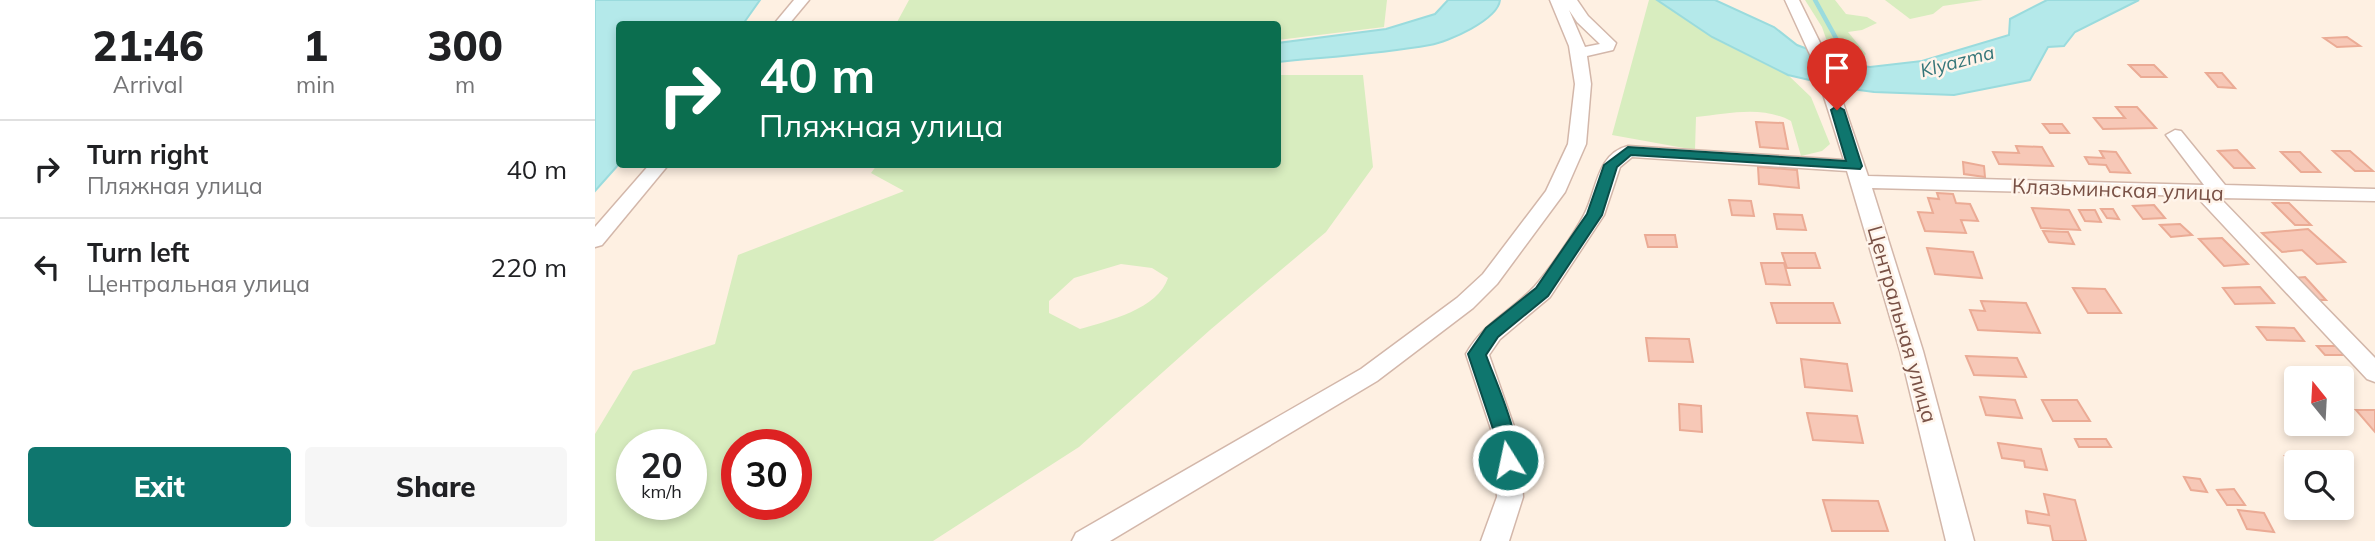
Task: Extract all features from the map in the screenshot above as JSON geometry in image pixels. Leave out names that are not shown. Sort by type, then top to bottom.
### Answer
[{"type":"street","points":[[784,21],[802,0]]},
{"type":"street","points":[[1086,541],[1369,375],[1465,303],[1490,279],[1529,230],[1555,191],[1577,144],[1583,84],[1578,52],[1557,0]]},
{"type":"street","points":[[1570,0],[1582,19],[1608,43],[1607,47],[1598,51],[1578,52]]},
{"type":"street","name":"Центральная улица","points":[[1791,0],[1806,30],[1837,110],[1858,174],[1937,439],[1960,541]]},
{"type":"street","points":[[2175,135],[2211,191],[2375,373]]},
{"type":"street","name":"Клязьминская улица","points":[[1495,541],[1510,497],[1507,441],[1477,354],[1492,333],[1542,292],[1594,215],[1611,165],[1628,151],[1858,174],[2211,191],[2375,195]]},
{"type":"street","points":[[595,240],[657,168]]},
{"type":"green space","points":[[909,0],[1387,0],[1384,27],[1281,40],[1281,21],[898,21]]},
{"type":"green space","points":[[1649,0],[1657,0],[1712,37],[1788,75],[1811,97],[1830,144],[1822,151],[1801,156],[1791,121],[1780,116],[1756,112],[1696,117],[1695,150],[1612,135]]},
{"type":"green space","points":[[1805,0],[1835,0],[1846,14],[1867,17],[1877,23],[1862,30],[1848,32],[1866,54],[1860,61],[1831,53],[1822,27]]},
{"type":"green space","points":[[1885,0],[1983,0],[1943,6],[1933,14],[1910,19]]},
{"type":"green space","points":[[1281,75],[1363,75],[1373,167],[1326,232],[1210,330],[1079,447],[933,541],[595,541],[595,434],[633,371],[715,344],[738,255],[904,191],[871,173],[875,168],[1281,168]],"holes":[[[1121,264],[1152,268],[1168,278],[1154,298],[1143,306],[1118,318],[1091,326],[1080,329],[1049,313],[1049,301],[1074,278]]]},
{"type":"water","points":[[595,0],[760,0],[745,21],[616,21],[616,167],[595,191]]},
{"type":"water","points":[[1448,0],[1500,0],[1497,8],[1482,22],[1460,35],[1438,43],[1373,53],[1281,62],[1281,43],[1386,29],[1435,14]]},
{"type":"water","name":"Klyazma","points":[[1657,0],[1715,0],[1774,27],[1797,45],[1847,64],[1870,67],[1922,61],[2009,35],[2010,19],[2047,0],[2139,0],[2075,32],[2064,46],[2048,47],[2030,80],[1954,95],[1874,92],[1788,75],[1712,37]]},
{"type":"building","points":[[2347,37],[2360,46],[2337,47],[2324,38]]},
{"type":"building","points":[[2129,65],[2154,65],[2166,77],[2141,77]]},
{"type":"building","points":[[2206,73],[2222,73],[2235,88],[2218,87]]},
{"type":"building","points":[[2116,107],[2137,107],[2156,128],[2103,129],[2094,118],[2125,118]]},
{"type":"building","points":[[1756,122],[1783,123],[1788,149],[1760,147]]},
{"type":"building","points":[[2043,124],[2062,124],[2069,133],[2050,133]]},
{"type":"building","points":[[2016,146],[2042,147],[2053,166],[1999,164],[1993,152],[2019,153]]},
{"type":"building","points":[[2237,150],[2254,168],[2234,168],[2218,151]]},
{"type":"building","points":[[2100,151],[2116,152],[2130,173],[2110,172],[2106,165],[2089,164],[2085,157],[2104,158]]},
{"type":"building","points":[[2333,151],[2350,151],[2373,171],[2355,171]]},
{"type":"building","points":[[2281,152],[2300,152],[2320,172],[2301,172]]},
{"type":"building","points":[[1963,162],[1984,166],[1985,177],[1964,174]]},
{"type":"building","points":[[1758,167],[1797,170],[1799,188],[1759,184]]},
{"type":"building","points":[[1937,193],[1953,194],[1956,203],[1970,204],[1978,221],[1961,220],[1966,233],[1925,231],[1918,212],[1933,213],[1928,198],[1939,199]]},
{"type":"building","points":[[1729,200],[1751,201],[1754,216],[1732,215]]},
{"type":"building","points":[[2273,203],[2289,203],[2311,225],[2295,225]]},
{"type":"building","points":[[2154,205],[2165,218],[2143,219],[2133,206]]},
{"type":"building","points":[[2032,208],[2069,210],[2080,230],[2041,228]]},
{"type":"building","points":[[2101,209],[2113,209],[2119,219],[2107,218]]},
{"type":"building","points":[[2079,210],[2095,210],[2101,222],[2085,221]]},
{"type":"building","points":[[1774,214],[1802,215],[1806,230],[1777,229]]},
{"type":"building","points":[[2180,224],[2192,235],[2171,237],[2160,225]]},
{"type":"building","points":[[2308,229],[2345,262],[2317,264],[2302,250],[2282,252],[2262,233]]},
{"type":"building","points":[[2043,231],[2068,232],[2074,244],[2049,242]]},
{"type":"building","points":[[1645,235],[1675,235],[1677,247],[1648,247]]},
{"type":"building","points":[[2222,238],[2248,264],[2224,266],[2199,239]]},
{"type":"building","points":[[1927,248],[1973,252],[1982,278],[1935,274]]},
{"type":"building","points":[[1782,253],[1815,253],[1820,268],[1787,268]]},
{"type":"building","points":[[1761,263],[1784,263],[1790,285],[1766,284]]},
{"type":"building","points":[[2305,277],[2326,300],[2314,300],[2293,278]]},
{"type":"building","points":[[2260,287],[2274,303],[2235,304],[2223,288]]},
{"type":"building","points":[[2073,288],[2105,289],[2121,313],[2088,313]]},
{"type":"building","points":[[1981,301],[2026,303],[2040,333],[1978,330],[1970,310],[1985,311]]},
{"type":"building","points":[[1771,303],[1833,303],[1840,323],[1777,323]]},
{"type":"building","points":[[2257,327],[2294,328],[2304,341],[2267,340]]},
{"type":"building","points":[[1646,338],[1689,339],[1693,362],[1649,361]]},
{"type":"building","points":[[2317,346],[2336,346],[2344,355],[2325,355]]},
{"type":"building","points":[[1966,356],[2017,358],[2026,377],[1974,375]]},
{"type":"building","points":[[1801,359],[1847,364],[1852,391],[1805,387]]},
{"type":"building","points":[[1980,397],[2015,400],[2022,418],[1986,415]]},
{"type":"building","points":[[2042,400],[2077,400],[2090,421],[2053,421]]},
{"type":"building","points":[[1679,404],[1701,406],[1702,432],[1680,430]]},
{"type":"building","points":[[2356,410],[2375,410],[2375,432]]},
{"type":"building","points":[[1807,413],[1857,416],[1863,443],[1813,440]]},
{"type":"building","points":[[2075,439],[2106,439],[2111,447],[2079,447]]},
{"type":"building","points":[[1998,443],[2041,449],[2047,470],[2025,467],[2024,461],[2002,458]]},
{"type":"building","points":[[2184,477],[2200,479],[2207,492],[2191,490]]},
{"type":"building","points":[[2234,489],[2245,505],[2227,505],[2217,490]]},
{"type":"building","points":[[2044,494],[2075,500],[2086,541],[2053,541],[2050,526],[2028,523],[2026,511],[2049,515]]},
{"type":"building","points":[[1823,500],[1878,501],[1888,531],[1832,531]]},
{"type":"building","points":[[2238,510],[2264,513],[2274,532],[2247,529]]},
{"type":"waterway","points":[[1815,0],[1842,49],[1847,64]]},
{"type":"route","points":[[1508,460],[1507,441],[1477,354],[1492,333],[1542,292],[1594,215],[1611,165],[1628,151],[1855,166],[1837,110]]}]
